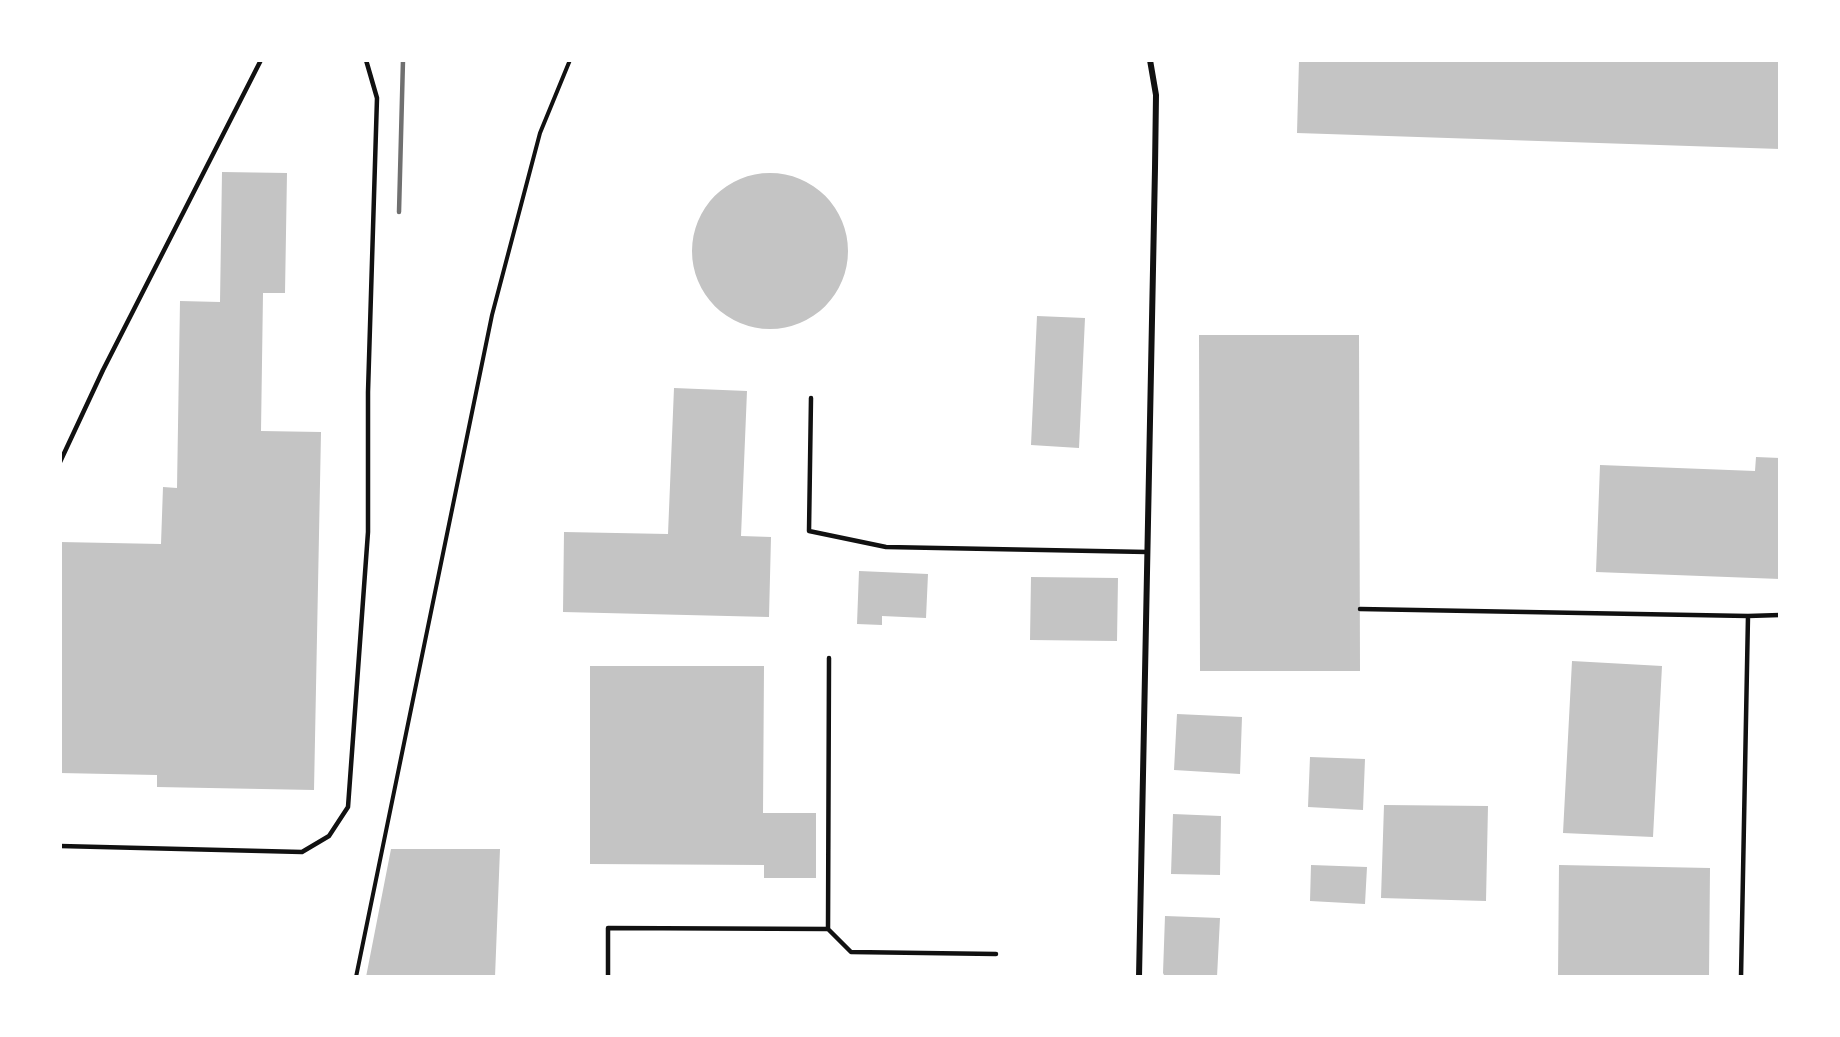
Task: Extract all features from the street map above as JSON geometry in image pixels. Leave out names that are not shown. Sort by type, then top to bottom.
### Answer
[{"type":"street","points":[[1139,977],[1156,95],[1150,60]]},
{"type":"lane","points":[[60,462],[103,370],[261,60]]},
{"type":"lane","points":[[60,846],[302,852],[329,836],[348,807],[368,532],[368,392],[377,98],[366,60]]},
{"type":"lane","points":[[811,398],[809,531],[886,547],[1148,552]]},
{"type":"lane","points":[[1360,609],[1780,615]]},
{"type":"lane","points":[[1741,977],[1748,616]]},
{"type":"lane","points":[[828,929],[829,658]]},
{"type":"lane","points":[[608,977],[608,928],[828,929],[851,952],[996,954]]},
{"type":"path","points":[[356,977],[492,315],[540,133],[570,60]]},
{"type":"building","points":[[1299,60],[1780,60],[1780,149],[1297,133]]},
{"type":"building","points":[[222,172],[287,173],[285,293],[263,293],[261,431],[321,432],[314,790],[157,787],[157,775],[60,773],[60,542],[161,544],[163,487],[177,488],[180,301],[220,302]]},
{"type":"building","points":[[770,173],[785,174],[800,179],[825,196],[842,221],[847,236],[847,266],[842,281],[825,306],[800,323],[785,328],[770,329],[755,328],[740,323],[715,306],[698,281],[693,266],[692,251],[693,236],[698,221],[715,196],[740,179],[755,174]]},
{"type":"building","points":[[1037,316],[1085,318],[1079,448],[1031,445]]},
{"type":"building","points":[[1199,335],[1359,335],[1360,671],[1200,671]]},
{"type":"building","points":[[674,388],[747,391],[741,536],[771,537],[769,617],[563,612],[564,532],[668,534]]},
{"type":"building","points":[[1756,457],[1780,458],[1780,579],[1596,572],[1600,465],[1755,471]]},
{"type":"building","points":[[859,571],[928,574],[926,618],[882,616],[882,625],[857,624]]},
{"type":"building","points":[[1031,577],[1118,578],[1117,641],[1030,640]]},
{"type":"building","points":[[1572,661],[1662,666],[1653,837],[1563,833]]},
{"type":"building","points":[[590,666],[764,666],[763,813],[816,813],[816,878],[764,878],[764,865],[590,864]]},
{"type":"building","points":[[1177,714],[1242,717],[1240,774],[1174,770]]},
{"type":"building","points":[[1310,757],[1365,759],[1363,810],[1308,807]]},
{"type":"building","points":[[1384,805],[1488,806],[1486,901],[1381,898]]},
{"type":"building","points":[[1173,814],[1221,816],[1220,875],[1171,874]]},
{"type":"building","points":[[391,849],[500,849],[495,977],[366,977]]},
{"type":"building","points":[[1311,865],[1367,867],[1365,904],[1310,901]]},
{"type":"building","points":[[1559,865],[1710,868],[1709,977],[1558,977]]},
{"type":"building","points":[[1165,916],[1220,918],[1217,977],[1165,977],[1163,973]]},
{"type":"railway","points":[[399,212],[403,60]]}]
